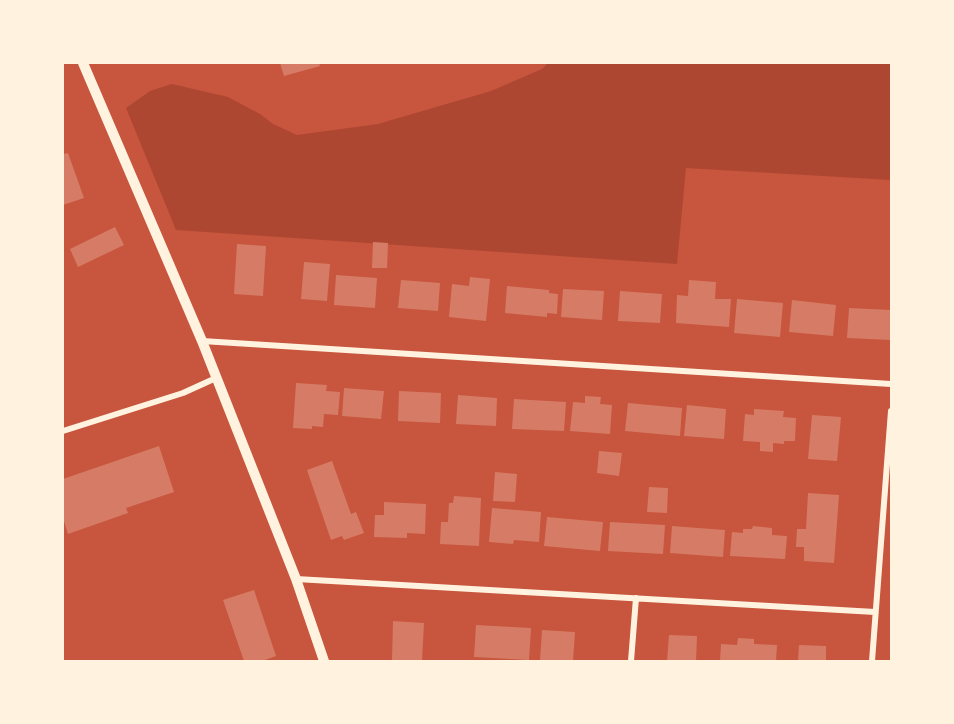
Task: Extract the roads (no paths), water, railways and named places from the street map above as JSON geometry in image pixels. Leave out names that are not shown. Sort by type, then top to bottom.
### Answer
[{"type":"street","points":[[82,63],[202,341],[296,579],[324,661]]},
{"type":"street","points":[[202,341],[891,384]]},
{"type":"street","points":[[63,431],[183,393],[216,378]]},
{"type":"street","points":[[872,661],[891,411]]},
{"type":"street","points":[[296,579],[875,612]]},
{"type":"street","points":[[631,661],[636,598]]}]
